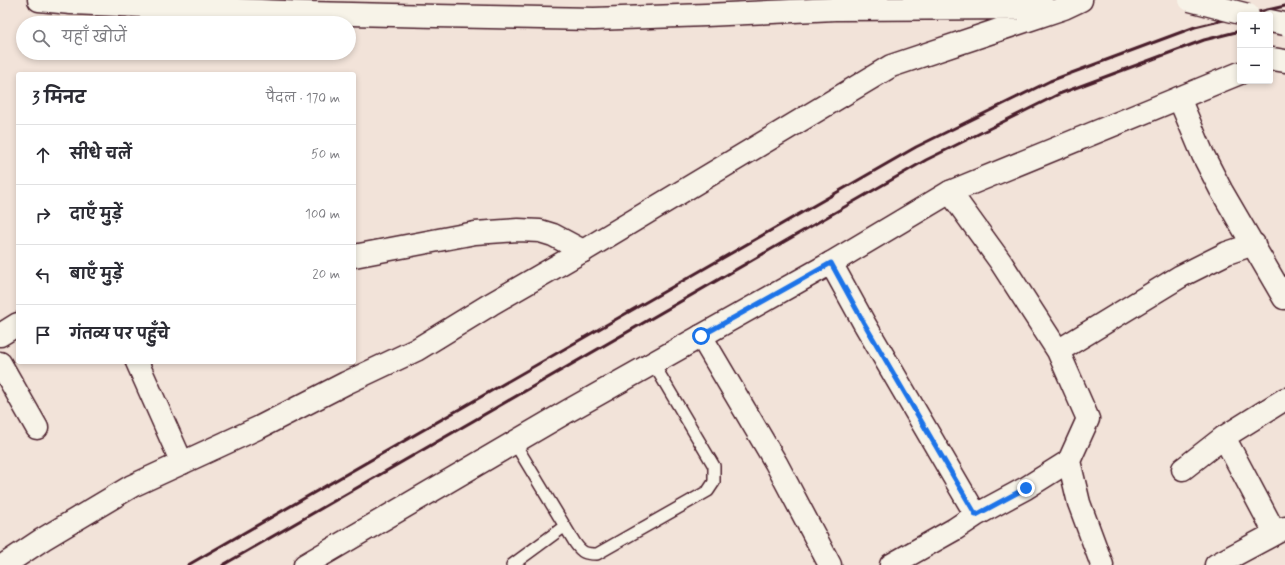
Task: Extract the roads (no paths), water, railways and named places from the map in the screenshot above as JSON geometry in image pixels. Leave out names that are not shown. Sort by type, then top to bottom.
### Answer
[{"type":"street","points":[[39,0],[71,3],[308,13],[594,19],[834,9],[1070,2]]},
{"type":"street","points":[[1190,0],[1237,12]]},
{"type":"street","points":[[4,565],[43,539],[132,486],[260,427],[346,383],[416,350],[891,66],[1070,2]]},
{"type":"street","points":[[1273,21],[1285,24]]},
{"type":"street","points":[[305,565],[514,442],[831,263],[950,192],[1237,74]]},
{"type":"street","points":[[1179,98],[1203,156],[1221,190],[1254,244],[1284,298]]},
{"type":"street","points":[[891,565],[955,529],[976,515],[1026,488],[1069,461],[1088,419],[1058,351],[1000,261],[950,192]]},
{"type":"street","points":[[356,256],[475,233],[511,230],[540,231],[583,251]]},
{"type":"street","points":[[1058,351],[1181,276],[1227,253],[1254,244]]},
{"type":"street","points":[[831,263],[864,323],[976,515]]},
{"type":"street","points":[[0,334],[16,325]]},
{"type":"street","points":[[701,336],[776,462],[830,565]]},
{"type":"street","points":[[0,363],[37,428]]},
{"type":"street","points":[[138,364],[182,463]]},
{"type":"street","points":[[1183,469],[1224,437],[1285,399]]},
{"type":"street","points":[[1216,565],[1280,531],[1224,437]]},
{"type":"street","points":[[1069,461],[1079,503],[1102,565]]},
{"type":"lane","points":[[514,442],[580,551],[588,554],[597,554],[708,491],[714,482],[714,466],[653,363]]},
{"type":"lane","points":[[512,565],[564,526]]},
{"type":"railway","points":[[1258,12],[1285,6]]},
{"type":"railway","points":[[188,565],[916,147],[1050,81],[1195,27],[1237,17]]},
{"type":"railway","points":[[1273,23],[1285,20]]},
{"type":"railway","points":[[223,565],[926,160],[1059,94],[1204,40],[1237,32]]}]
